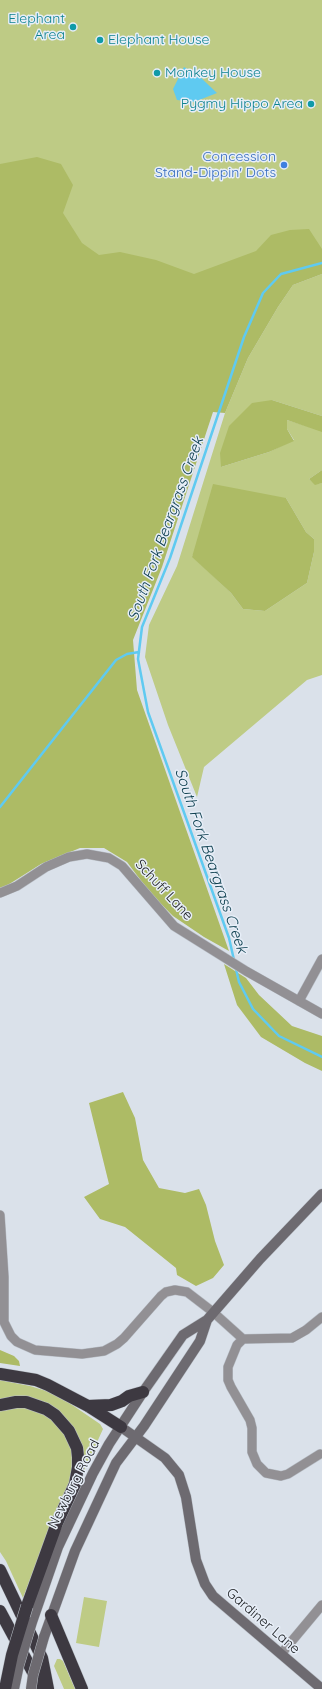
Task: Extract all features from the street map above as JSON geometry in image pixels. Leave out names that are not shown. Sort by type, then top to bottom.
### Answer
[{"type":"highway","points":[[0,1374],[36,1380],[65,1393],[121,1427]]},
{"type":"highway","points":[[88,1406],[111,1405],[122,1401],[129,1396],[143,1392]]},
{"type":"highway","points":[[0,1405],[26,1402],[46,1409],[55,1415],[70,1431],[77,1448],[78,1457],[75,1484],[57,1523],[27,1606],[12,1655],[5,1689]]},
{"type":"highway","points":[[0,1570],[42,1658],[48,1689]]},
{"type":"highway","points":[[0,1611],[42,1689]]},
{"type":"highway","points":[[51,1615],[82,1689]]},
{"type":"highway","points":[[0,1672],[9,1689]]},
{"type":"main road","name":"Newburg Road","points":[[14,1689],[19,1665],[32,1622],[61,1540],[93,1473],[109,1444],[183,1335],[210,1316],[322,1194]]},
{"type":"main road","name":"Newburg Road","points":[[31,1689],[33,1675],[51,1615],[75,1550],[101,1494],[116,1464],[200,1342],[210,1316]]},
{"type":"main road","name":"Gardiner Lane","points":[[121,1427],[165,1458],[179,1475],[186,1497],[196,1560],[205,1584],[220,1603],[322,1689]]},
{"type":"street","name":"Schuff Lane","points":[[0,894],[17,886],[46,867],[69,857],[87,854],[102,856],[122,866],[174,926],[230,962],[322,1014]]},
{"type":"street","points":[[299,1001],[322,959]]},
{"type":"street","points":[[0,1215],[4,1277],[4,1322],[11,1336],[24,1346],[35,1350],[82,1354],[104,1351],[117,1344],[124,1338],[162,1296],[170,1290],[181,1290],[187,1292],[210,1316],[243,1338],[292,1338],[306,1330],[322,1317]]},
{"type":"street","points":[[243,1338],[237,1345],[228,1368],[228,1380],[250,1420],[252,1428],[252,1452],[257,1464],[266,1473],[280,1476],[288,1474],[320,1454]]},
{"type":"street","points":[[281,1654],[322,1605]]},
{"type":"green space","points":[[0,0],[322,0],[322,249],[146,306],[0,239]]},
{"type":"green space","points":[[37,157],[61,164],[73,185],[63,213],[82,243],[99,255],[120,252],[156,260],[194,274],[256,251],[271,235],[290,230],[309,229],[322,249],[322,274],[293,285],[278,307],[248,358],[225,413],[213,412],[162,567],[133,640],[137,690],[229,951],[204,937],[173,916],[151,894],[127,862],[104,848],[80,848],[41,864],[0,889],[0,164]]},
{"type":"green space","points":[[322,274],[322,416],[272,400],[221,467],[269,452],[294,440],[287,429],[287,420],[322,431],[322,470],[309,479],[315,484],[322,483],[322,675],[307,680],[204,767],[197,797],[168,725],[145,657],[149,625],[177,566],[225,413],[248,358],[278,307],[293,285]],"holes":[[[286,498],[306,532],[314,539],[314,552],[307,583],[265,611],[243,609],[231,593],[192,556]]]},
{"type":"green space","points":[[272,400],[322,416],[322,432],[287,420],[287,429],[294,441],[269,452],[221,467],[220,453],[229,426],[252,403]]},
{"type":"green space","points":[[322,470],[322,483],[315,485],[309,479]]},
{"type":"green space","points":[[213,484],[286,498],[306,532],[314,539],[314,552],[307,583],[265,611],[243,609],[231,593],[192,557]]},
{"type":"green space","points":[[224,964],[246,978],[259,995],[292,1026],[322,1036],[322,1071],[305,1063],[261,1037],[237,1005]]},
{"type":"green space","points":[[123,1092],[135,1118],[143,1160],[159,1188],[185,1193],[199,1189],[206,1205],[215,1241],[224,1265],[213,1278],[196,1286],[177,1275],[176,1268],[125,1227],[100,1219],[84,1197],[109,1184],[89,1103]]},
{"type":"green space","points":[[0,1350],[14,1356],[19,1361],[20,1366],[0,1363]]},
{"type":"green space","points":[[0,1380],[50,1392],[62,1398],[100,1424],[103,1429],[83,1473],[67,1420],[0,1400]]},
{"type":"green space","points":[[27,1408],[53,1420],[65,1434],[72,1450],[73,1467],[69,1483],[58,1506],[23,1598],[6,1561],[0,1552],[0,1411]]},
{"type":"green space","points":[[84,1597],[107,1601],[99,1647],[76,1643]]},
{"type":"green space","points":[[57,1659],[63,1661],[75,1689],[64,1689],[54,1666]]},
{"type":"water","points":[[184,67],[198,75],[217,93],[194,102],[177,100],[173,89]]},
{"type":"waterway","name":"South Fork Beargrass Creek","points":[[234,960],[229,938],[148,712],[138,659],[142,627],[170,558],[244,337],[263,293],[281,274],[322,263]]},
{"type":"waterway","points":[[0,807],[116,660],[127,654],[139,652]]},
{"type":"waterway","name":"South Fork Beargrass Creek","points":[[236,969],[239,982],[253,1009],[279,1036],[322,1057]]},
{"type":"place","name":"Elephant Area","points":[[73,27]]},
{"type":"place","name":"Elephant House","points":[[100,40]]},
{"type":"place","name":"Monkey House","points":[[157,73]]},
{"type":"place","name":"Pygmy Hippo Area","points":[[311,104]]},
{"type":"place","name":"Concession Stand-Dippin' Dots","points":[[284,165]]}]
